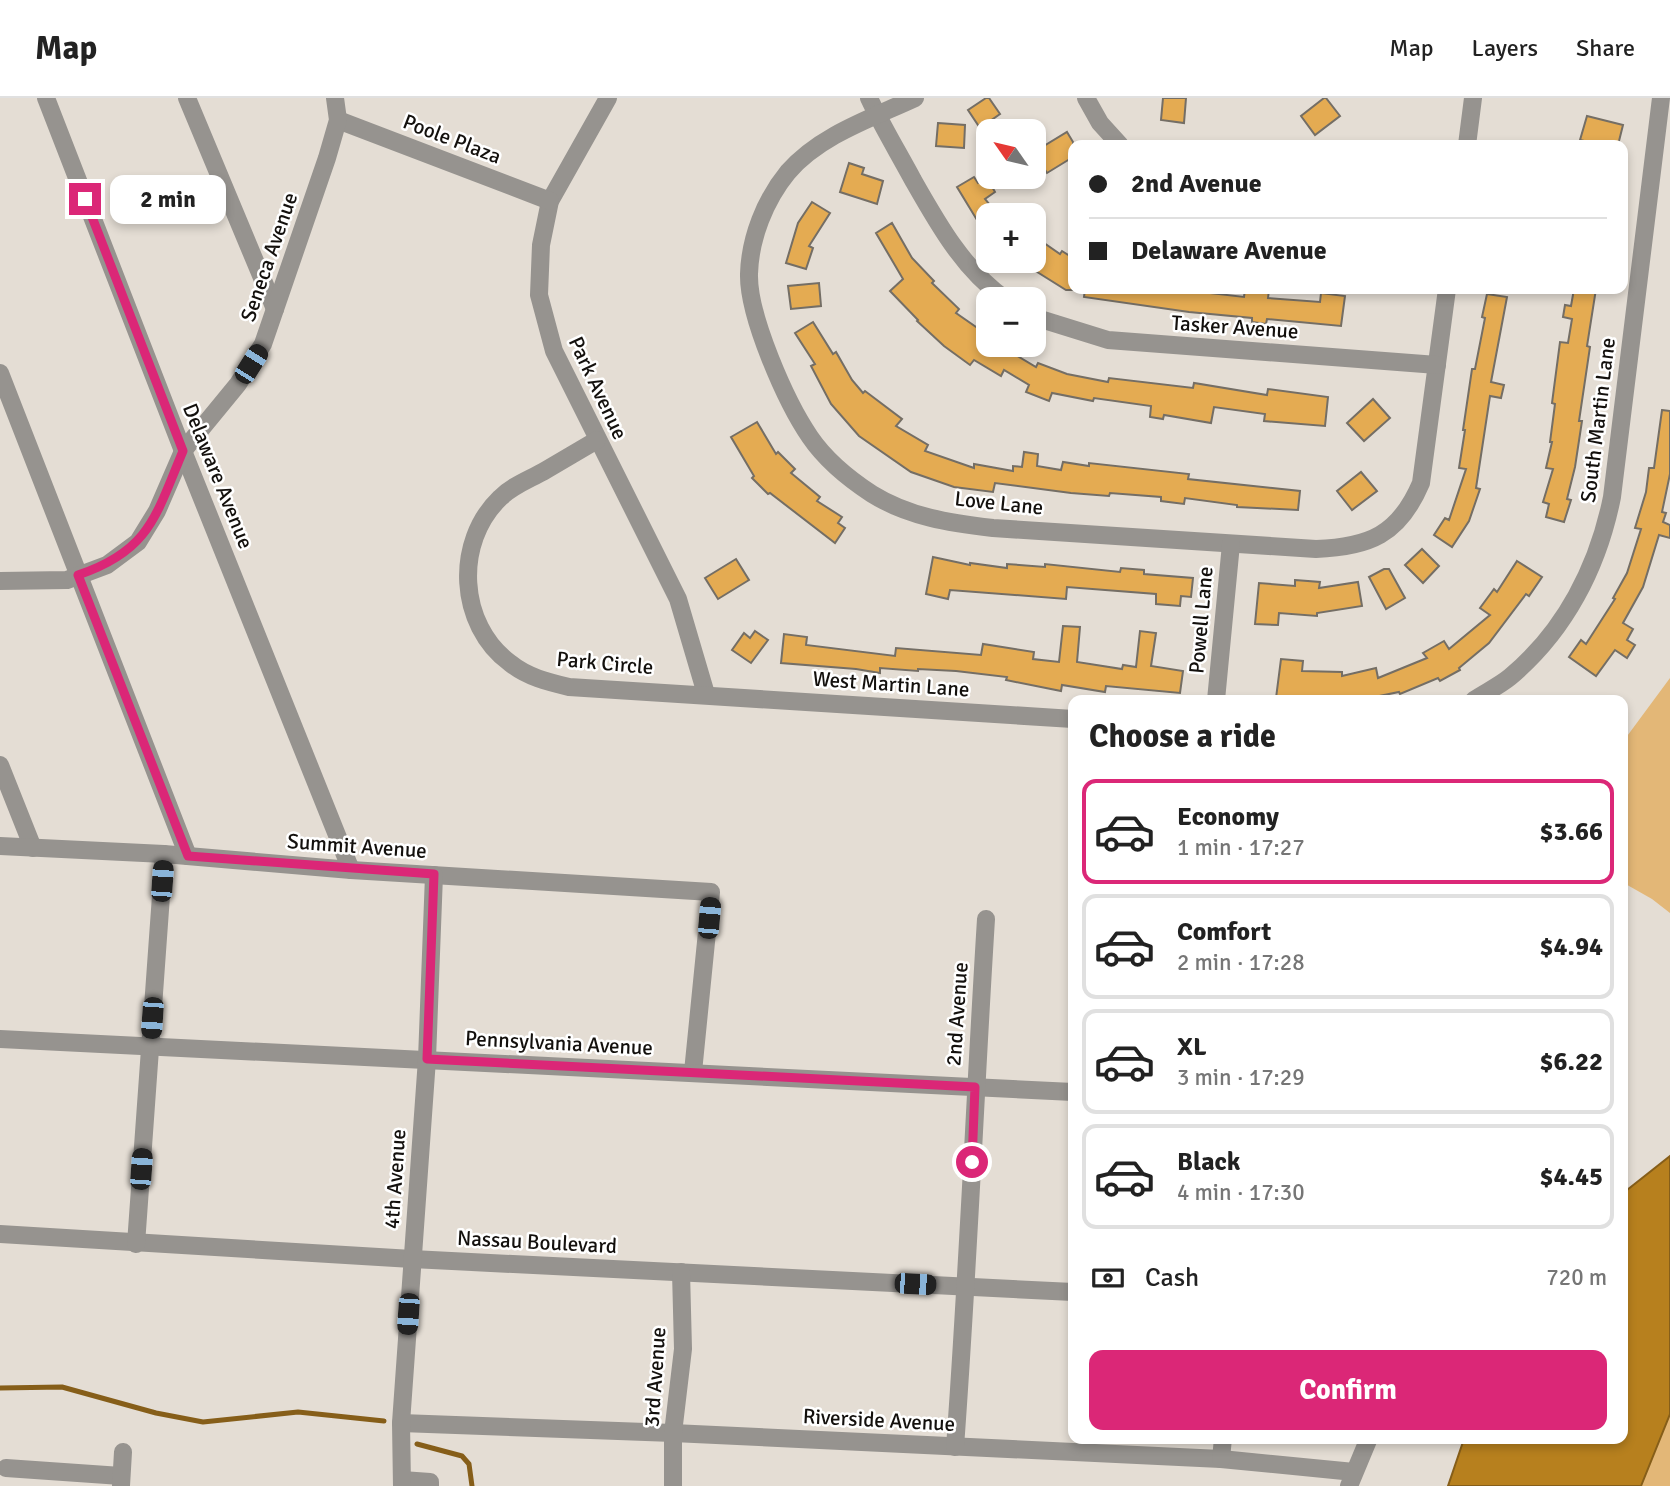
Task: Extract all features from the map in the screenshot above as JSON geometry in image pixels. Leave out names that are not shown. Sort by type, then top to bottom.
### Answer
[{"type":"street","name":"Delaware Avenue","points":[[46,98],[183,451],[351,870]]},
{"type":"street","points":[[187,98],[275,309]]},
{"type":"street","name":"Seneca Avenue","points":[[0,581],[67,580],[107,565],[138,542],[158,511],[183,451],[238,384],[263,344],[338,120],[335,98]]},
{"type":"street","name":"Park Avenue","points":[[608,98],[550,201],[541,245],[539,295],[554,351],[678,599],[706,694]]},
{"type":"street","points":[[869,98],[933,218],[959,255],[989,287]]},
{"type":"street","name":"Love Lane","points":[[915,98],[829,138],[802,157],[788,172],[775,190],[758,226],[751,257],[750,292],[757,323],[809,436],[840,470],[872,494],[913,514],[957,524],[993,528],[1316,550],[1361,544],[1385,533],[1406,511],[1421,483],[1446,294]]},
{"type":"street","points":[[1086,98],[1100,123],[1115,140]]},
{"type":"street","points":[[1468,140],[1473,98]]},
{"type":"street","name":"South Martin Lane","points":[[1482,695],[1508,678],[1545,643],[1563,620],[1593,561],[1606,527],[1612,497],[1661,98]]},
{"type":"street","name":"Poole Plaza","points":[[338,120],[550,201]]},
{"type":"street","name":"Tasker Avenue","points":[[1046,321],[1108,340],[1437,365]]},
{"type":"street","points":[[0,373],[188,856]]},
{"type":"street","name":"Park Circle","points":[[597,440],[517,485],[500,498],[478,528],[467,577],[477,624],[489,644],[507,662],[548,682],[569,687],[706,694]]},
{"type":"street","name":"Powell Lane","points":[[1216,695],[1231,544]]},
{"type":"street","name":"West Martin Lane","points":[[706,694],[1068,719]]},
{"type":"street","points":[[0,765],[33,848]]},
{"type":"street","name":"Summit Avenue","points":[[0,846],[164,854],[351,870],[711,892],[693,1072]]},
{"type":"street","points":[[136,1244],[164,854]]},
{"type":"street","name":"4th Avenue","points":[[402,1483],[401,1423],[427,1059],[434,874]]},
{"type":"street","name":"2nd Avenue","points":[[955,1447],[986,919]]},
{"type":"street","name":"Pennsylvania Avenue","points":[[0,1039],[1068,1092]]},
{"type":"street","name":"Nassau Boulevard","points":[[0,1234],[412,1259],[1068,1292]]},
{"type":"street","name":"3rd Avenue","points":[[673,1486],[673,1433],[683,1349],[681,1272]]},
{"type":"street","name":"Riverside Avenue","points":[[401,1423],[1222,1459],[1352,1479]]},
{"type":"street","points":[[1222,1459],[1223,1444]]},
{"type":"street","points":[[1352,1479],[1367,1444]]},
{"type":"street","points":[[6,1468],[121,1481],[123,1452]]},
{"type":"street","points":[[402,1483],[430,1482],[430,1486]]},
{"type":"shaded area","points":[[1670,678],[1670,913],[1628,885],[1628,735]]},
{"type":"shaded area","points":[[1670,1156],[1670,1414],[1641,1486],[1448,1486],[1462,1444],[1628,1444],[1628,1189]]},
{"type":"shaded area","points":[[1670,1387],[1670,1486],[1629,1486]]},
{"type":"building","points":[[989,98],[1000,114],[993,119],[976,119],[976,122],[968,110]]},
{"type":"building","points":[[1163,98],[1186,98],[1184,123],[1161,120]]},
{"type":"building","points":[[1324,98],[1340,116],[1315,135],[1301,116]]},
{"type":"building","points":[[1587,116],[1623,125],[1619,140],[1580,140]]},
{"type":"building","points":[[938,123],[965,125],[964,148],[936,146]]},
{"type":"building","points":[[1067,132],[1072,140],[1068,140],[1068,160],[1047,173],[1046,145]]},
{"type":"building","points":[[849,163],[864,168],[862,174],[883,181],[877,204],[840,192]]},
{"type":"building","points":[[974,177],[976,189],[993,189],[995,192],[985,199],[988,203],[976,203],[976,218],[957,187]]},
{"type":"building","points":[[812,202],[830,213],[809,246],[813,248],[806,269],[786,263],[798,223]]},
{"type":"building","points":[[892,223],[912,258],[934,281],[932,283],[959,309],[956,313],[976,327],[976,357],[1019,357],[1036,367],[1038,363],[1067,374],[1108,382],[1109,378],[1193,388],[1194,383],[1267,395],[1268,389],[1328,397],[1325,426],[1264,421],[1265,414],[1214,407],[1211,423],[1164,415],[1163,419],[1150,417],[1151,406],[1094,398],[1093,401],[1052,393],[1049,401],[1026,392],[1029,385],[1004,370],[1001,376],[974,360],[970,365],[917,321],[890,291],[903,279],[876,233]]},
{"type":"building","points":[[1046,244],[1060,254],[1062,251],[1068,255],[1066,290],[1039,273],[1046,273]]},
{"type":"building","points":[[819,283],[821,306],[791,309],[788,286]]},
{"type":"building","points":[[1084,294],[1218,294],[1244,297],[1244,294],[1268,294],[1268,298],[1320,302],[1321,294],[1345,296],[1341,326],[1267,319],[1266,324],[1252,322],[1252,318],[1084,297]]},
{"type":"building","points":[[1487,294],[1507,297],[1491,382],[1504,385],[1501,398],[1490,396],[1476,488],[1480,489],[1469,521],[1452,547],[1434,535],[1445,518],[1449,520],[1466,469],[1459,468],[1463,430],[1472,369],[1475,369],[1485,318],[1482,317]]},
{"type":"building","points":[[1573,294],[1595,294],[1579,421],[1582,421],[1567,499],[1571,500],[1564,522],[1546,517],[1549,504],[1543,502],[1553,469],[1546,468],[1552,442],[1555,404],[1552,403],[1560,342],[1568,343],[1572,319],[1563,317],[1565,305],[1571,306]]},
{"type":"building","points":[[813,322],[863,393],[865,391],[902,419],[896,426],[928,445],[925,451],[974,468],[974,464],[1013,471],[1013,466],[1022,467],[1024,452],[1038,454],[1037,466],[1061,470],[1063,462],[1089,466],[1089,463],[1189,474],[1188,479],[1300,491],[1298,510],[1237,507],[1185,498],[1184,504],[1161,501],[1161,497],[1071,493],[995,483],[993,492],[954,487],[911,472],[859,436],[831,404],[811,366],[815,364],[795,333]]},
{"type":"building","points":[[1373,399],[1390,418],[1364,441],[1347,423]]},
{"type":"building","points":[[1662,410],[1670,411],[1670,474],[1662,512],[1666,513],[1663,522],[1670,525],[1670,538],[1659,535],[1643,587],[1623,623],[1633,629],[1627,640],[1635,645],[1627,658],[1615,650],[1596,676],[1569,657],[1581,640],[1586,644],[1615,599],[1613,598],[1627,573],[1641,529],[1635,528],[1646,492],[1649,468],[1654,468]]},
{"type":"building","points":[[757,422],[776,454],[778,452],[795,469],[791,473],[820,497],[817,501],[842,517],[838,523],[845,528],[835,543],[768,494],[752,478],[754,476],[731,437]]},
{"type":"building","points":[[1361,472],[1377,491],[1352,510],[1337,491]]},
{"type":"building","points":[[1422,549],[1439,566],[1423,583],[1405,565]]},
{"type":"building","points":[[933,557],[970,565],[1007,568],[1007,564],[1045,567],[1045,564],[1120,572],[1121,568],[1144,570],[1144,574],[1193,578],[1191,597],[1181,596],[1180,606],[1156,604],[1156,594],[1067,587],[1066,599],[950,590],[948,599],[926,594]]},
{"type":"building","points":[[736,559],[749,580],[718,599],[705,578]]},
{"type":"building","points":[[1517,561],[1542,577],[1489,643],[1459,668],[1460,670],[1440,681],[1438,678],[1400,694],[1276,695],[1281,659],[1303,661],[1302,671],[1342,672],[1342,676],[1376,668],[1378,678],[1427,658],[1423,653],[1444,641],[1449,649],[1490,615],[1480,608],[1494,589],[1497,592]]},
{"type":"building","points":[[1389,569],[1405,598],[1386,609],[1369,577]]},
{"type":"building","points":[[1295,580],[1320,582],[1319,588],[1358,582],[1362,606],[1317,613],[1317,616],[1279,613],[1278,625],[1255,624],[1259,583],[1295,586]]},
{"type":"building","points":[[1063,626],[1080,627],[1077,662],[1122,669],[1123,665],[1136,667],[1140,631],[1156,633],[1151,666],[1183,671],[1180,693],[1106,686],[1105,692],[1062,685],[1061,691],[1006,680],[1007,677],[956,671],[880,668],[880,673],[781,663],[784,634],[807,637],[806,645],[895,656],[896,648],[981,655],[983,644],[1034,652],[1033,659],[1059,662]]},
{"type":"building","points":[[755,631],[768,640],[751,663],[732,650],[744,633],[750,638]]},
{"type":"waterway","points":[[0,1388],[62,1387],[156,1413],[203,1422],[298,1412],[384,1421]]},
{"type":"waterway","points":[[417,1444],[462,1456],[469,1464],[472,1486]]},
{"type":"route","points":[[85,199],[183,451],[158,511],[138,542],[107,565],[78,575],[188,856],[434,874],[427,1059],[975,1087],[972,1162]]}]
